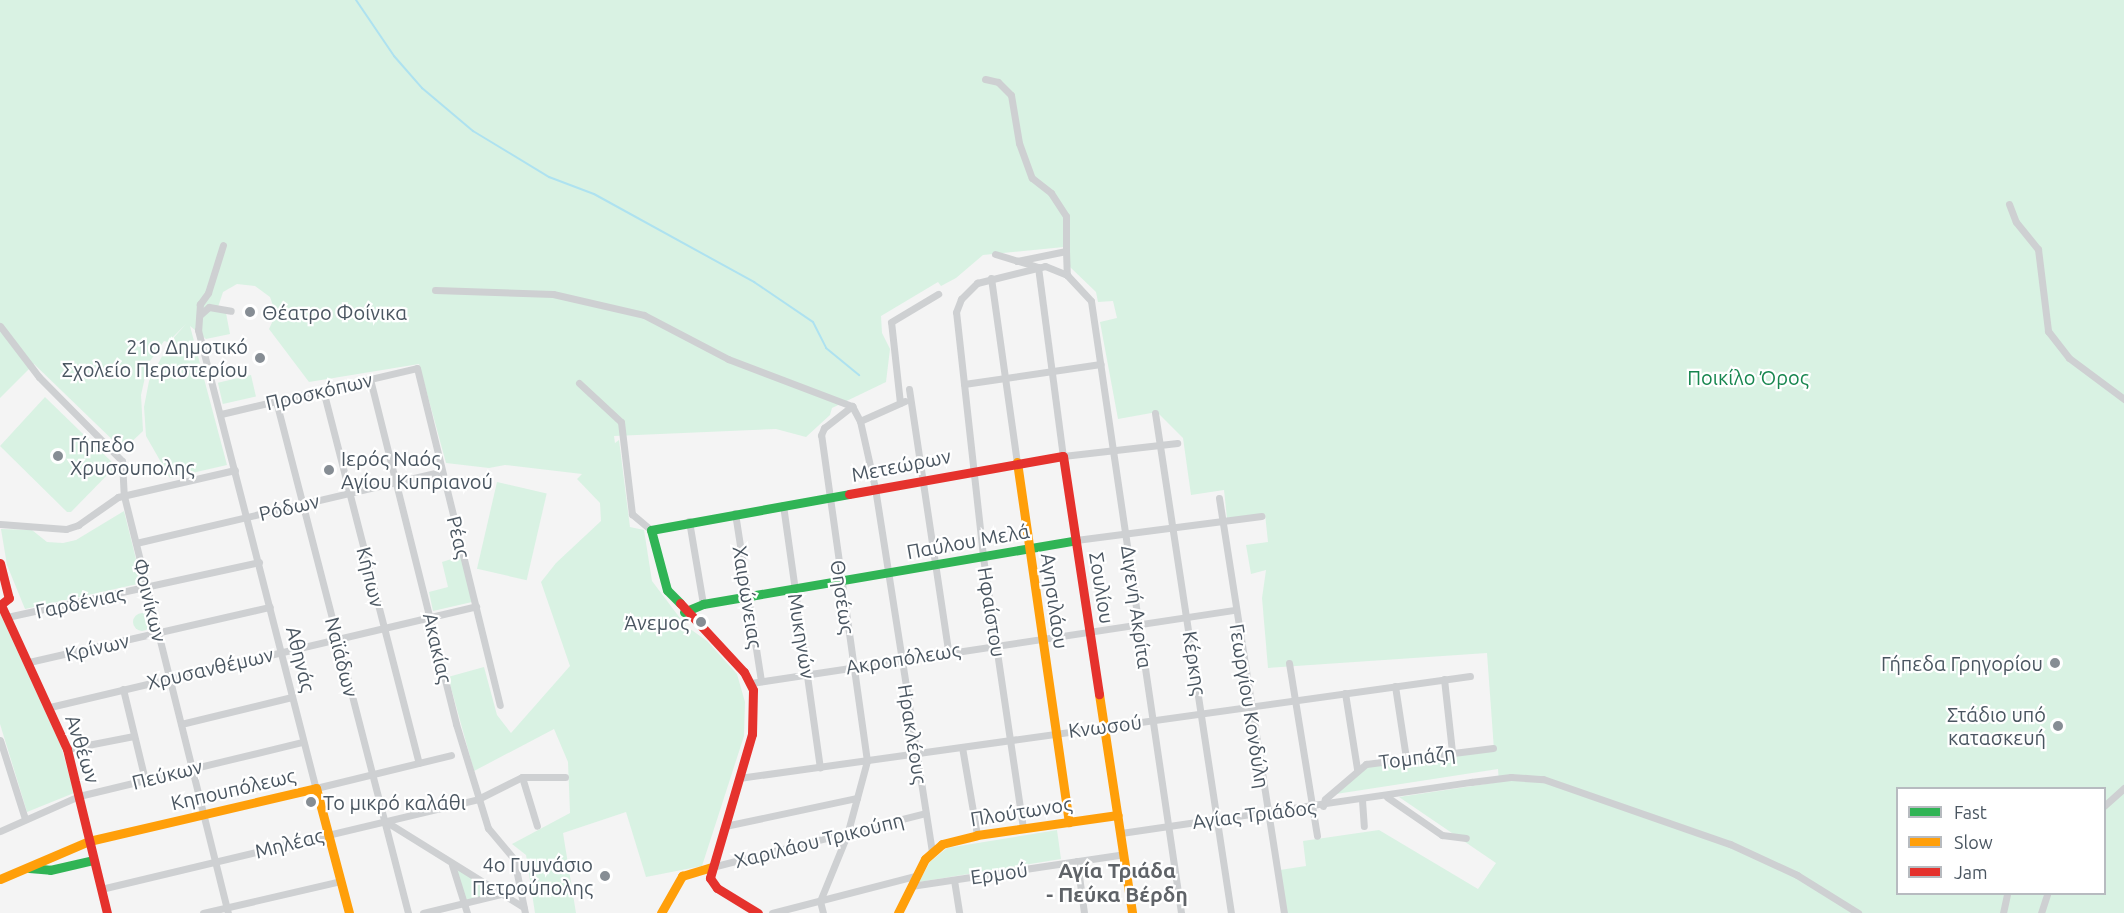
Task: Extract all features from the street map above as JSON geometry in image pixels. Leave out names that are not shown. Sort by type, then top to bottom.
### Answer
[{"type":"street","points":[[986,79],[998,82],[1011,95],[1019,142],[1032,178],[1050,193],[1066,216],[1067,275],[1051,267],[1038,267],[991,278]]},
{"type":"street","points":[[2009,204],[2016,222],[2038,249],[2048,331],[2069,358],[2124,399]]},
{"type":"street","points":[[200,315],[200,304],[208,293],[223,245]]},
{"type":"street","points":[[1015,261],[1066,251]]},
{"type":"street","points":[[994,254],[1038,267]]},
{"type":"street","name":"Σουλίου","points":[[1038,267],[1063,456],[1132,913]]},
{"type":"street","name":"Διγενή Ακρίτα","points":[[1067,275],[1091,301],[1181,913]]},
{"type":"street","name":"Ηφαίστου","points":[[991,278],[968,290],[958,306],[956,324],[983,556],[1023,828]]},
{"type":"street","name":"Αγησιλάου","points":[[991,278],[1069,822]]},
{"type":"street","points":[[435,290],[553,294],[644,315],[736,362],[840,399],[852,406]]},
{"type":"street","points":[[208,293],[209,307]]},
{"type":"street","points":[[900,403],[891,322],[938,294]]},
{"type":"street","points":[[209,307],[231,311]]},
{"type":"street","points":[[200,315],[209,307]]},
{"type":"street","name":"Αθηνάς","points":[[200,315],[198,330],[349,913]]},
{"type":"street","name":"Φοινίκων","points":[[0,326],[39,377],[122,461],[124,496],[227,910]]},
{"type":"street","points":[[964,384],[1101,364]]},
{"type":"street","name":"Προσκόπων","points":[[221,414],[417,368]]},
{"type":"street","name":"Ρέας","points":[[417,368],[500,705]]},
{"type":"street","name":"Ακακίας","points":[[370,379],[478,799],[488,828],[514,859],[524,910]]},
{"type":"street","points":[[579,383],[621,422],[632,514],[651,530],[664,583],[684,612],[751,682],[754,716],[740,778],[710,878],[714,886],[758,913]]},
{"type":"street","points":[[909,389],[948,651]]},
{"type":"street","name":"Κήπων","points":[[323,390],[419,763]]},
{"type":"street","points":[[860,421],[911,399]]},
{"type":"street","name":"Ναϊάδων","points":[[276,401],[408,913]]},
{"type":"street","name":"Ηρακλέους","points":[[852,406],[860,421],[875,488],[932,851]]},
{"type":"street","name":"Θησέως","points":[[820,901],[847,835],[867,761],[840,581],[821,431],[852,406]]},
{"type":"street","name":"Κέρκης","points":[[1155,413],[1203,713],[1231,913]]},
{"type":"street","name":"Μετεώρων","points":[[651,530],[689,521],[783,506],[1017,462],[1177,442]]},
{"type":"street","points":[[0,524],[66,529],[78,525],[124,496],[235,470]]},
{"type":"street","name":"Ρόδων","points":[[136,543],[442,471]]},
{"type":"street","name":"Γεωργίου Κονδύλη","points":[[1219,498],[1234,610],[1284,913]]},
{"type":"street","name":"Μυκηνών","points":[[783,506],[820,767]]},
{"type":"street","name":"Χαιρώνειας","points":[[735,513],[761,681]]},
{"type":"street","name":"Παύλου Μελά","points":[[684,612],[703,604],[1076,540],[1126,536],[1261,516]]},
{"type":"street","points":[[689,521],[703,604]]},
{"type":"street","points":[[0,562],[9,597],[0,605]]},
{"type":"street","name":"Γαρδένιας","points":[[7,617],[259,562]]},
{"type":"street","name":"Ανθέων","points":[[0,605],[50,707],[67,749],[107,913]]},
{"type":"street","name":"Χρυσανθέμων","points":[[50,707],[476,606]]},
{"type":"street","name":"Κρίνων","points":[[29,662],[270,607]]},
{"type":"street","name":"Ακροπόλεως","points":[[751,682],[1234,610]]},
{"type":"street","points":[[1289,663],[1297,699],[1317,836]]},
{"type":"street","name":"Κνωσού","points":[[740,778],[1011,738],[1154,721],[1470,676]]},
{"type":"street","points":[[1444,679],[1452,752]]},
{"type":"street","points":[[1395,686],[1406,758]]},
{"type":"street","points":[[123,688],[145,780]]},
{"type":"street","points":[[1345,693],[1357,769]]},
{"type":"street","points":[[181,724],[292,697]]},
{"type":"street","points":[[67,749],[134,736]]},
{"type":"street","points":[[0,740],[25,819]]},
{"type":"street","name":"Πεύκων","points":[[0,831],[79,795],[303,742]]},
{"type":"street","points":[[962,747],[977,835]]},
{"type":"street","name":"Τομπάζη","points":[[1323,806],[1325,799],[1357,769],[1366,764],[1493,748]]},
{"type":"street","name":"Κηπουπόλεως","points":[[0,879],[89,841],[451,754]]},
{"type":"street","points":[[537,826],[522,777],[565,777]]},
{"type":"street","name":"Μηλέας","points":[[101,889],[478,799],[522,777]]},
{"type":"street","name":"Αγίας Τριάδος","points":[[1121,833],[1217,818],[1387,797],[1511,777],[1544,780],[1730,844],[1797,875],[1839,898],[1858,913]]},
{"type":"street","points":[[2106,804],[2124,788]]},
{"type":"street","points":[[1387,797],[1442,835],[1466,838]]},
{"type":"street","points":[[725,826],[857,798]]},
{"type":"street","points":[[1362,800],[1364,826]]},
{"type":"street","name":"Χαριλάου Τρικούπη","points":[[712,867],[847,835],[925,813]]},
{"type":"street","name":"Πλούτωνος","points":[[932,851],[946,842],[977,835],[1118,814]]},
{"type":"street","points":[[385,821],[524,910]]},
{"type":"street","points":[[898,913],[915,876],[932,851]]},
{"type":"street","name":"Ερμού","points":[[911,886],[1124,854]]},
{"type":"street","name":"Κηπουπόλεως","points":[[26,867],[50,870],[93,860]]},
{"type":"street","points":[[1077,861],[1084,913]]},
{"type":"street","points":[[452,865],[467,913]]},
{"type":"street","points":[[661,913],[682,876],[712,867]]},
{"type":"street","points":[[772,913],[915,876]]},
{"type":"street","points":[[954,880],[959,913]]},
{"type":"street","points":[[203,913],[227,910],[340,881]]},
{"type":"street","points":[[423,913],[501,894]]},
{"type":"street","points":[[2003,913],[2007,895]]},
{"type":"street","points":[[2041,913],[2047,895]]},
{"type":"street","points":[[820,901],[823,913]]},
{"type":"green space","name":"Ποικίλο Όρος","points":[[0,0],[2124,0],[2124,913],[1287,913],[1280,870],[1306,866],[1303,841],[1379,830],[1478,889],[1496,863],[1399,797],[1499,782],[1498,769],[1336,794],[1366,766],[1494,750],[1487,653],[1268,668],[1262,598],[1266,570],[1251,574],[1246,545],[1268,542],[1265,514],[1227,518],[1224,490],[1191,495],[1183,438],[1157,412],[1118,419],[1100,322],[1117,318],[1113,301],[1098,302],[1096,292],[1070,267],[1069,241],[1064,247],[983,255],[956,278],[941,286],[938,282],[881,316],[882,333],[890,349],[886,382],[832,408],[830,415],[806,437],[776,429],[614,436],[615,443],[619,440],[630,527],[644,530],[652,581],[686,626],[707,641],[737,674],[745,702],[744,736],[702,866],[646,877],[626,812],[563,833],[576,913],[535,913],[526,855],[512,844],[570,813],[568,762],[554,729],[474,771],[448,677],[484,667],[497,715],[511,733],[570,666],[541,582],[556,563],[601,521],[600,503],[577,479],[582,474],[505,465],[489,468],[446,463],[419,364],[309,382],[269,329],[276,314],[270,297],[255,286],[237,284],[223,292],[217,310],[226,313],[230,334],[206,339],[190,326],[227,465],[170,478],[146,436],[144,407],[149,381],[169,343],[186,324],[168,342],[164,341],[148,364],[141,395],[143,431],[123,450],[34,364],[0,398]]},
{"type":"green space","points":[[251,375],[256,396],[223,404],[218,383]]},
{"type":"green space","name":"Γήπεδο Χρυσουπολης","points":[[45,397],[116,466],[71,512],[67,512],[0,446]]},
{"type":"green space","points":[[497,482],[547,493],[527,580],[477,569]]},
{"type":"green space","points":[[124,511],[142,583],[25,609],[7,565],[1,529],[32,530],[47,542],[63,543],[76,540]]},
{"type":"green space","points":[[461,556],[472,602],[433,611],[429,592],[448,587],[442,562]]},
{"type":"green space","points":[[0,613],[61,746],[74,793],[27,812],[0,724]]},
{"type":"green space","points":[[138,613],[146,613],[151,618],[149,629],[138,631],[133,626],[133,618]]},
{"type":"green space","points":[[1057,830],[1061,859],[919,882],[930,862],[947,848]]},
{"type":"green space","points":[[452,865],[501,894],[465,903]]},
{"type":"waterway","points":[[356,0],[394,56],[422,88],[473,131],[549,177],[594,194],[754,282],[813,322],[826,348],[859,375]]},
{"type":"traffic: fast","points":[[680,603],[667,590],[651,530],[849,494]]},
{"type":"traffic: fast","points":[[684,612],[703,604],[1076,540]]},
{"type":"traffic: fast","points":[[29,868],[50,870],[93,860]]},
{"type":"traffic: slow","points":[[1017,462],[1069,822]]},
{"type":"traffic: slow","points":[[1099,694],[1132,913]]},
{"type":"traffic: slow","points":[[0,879],[89,841],[316,788],[349,913]]},
{"type":"traffic: slow","points":[[898,913],[925,859],[942,844],[977,835],[1118,815]]},
{"type":"traffic: slow","points":[[661,913],[682,876],[712,867]]},
{"type":"traffic: jam","points":[[849,494],[1063,456],[1099,694]]},
{"type":"traffic: jam","points":[[0,563],[9,598],[0,605]]},
{"type":"traffic: jam","points":[[680,603],[744,672],[753,690],[752,734],[710,878],[717,888],[758,913]]},
{"type":"traffic: jam","points":[[1,605],[67,749],[107,913]]},
{"type":"place","name":"Θέατρο Φοίνικα","points":[[250,312]]},
{"type":"place","name":"21ο Δημοτικό Σχολείο Περιστερίου","points":[[260,358]]},
{"type":"place","name":"Γήπεδο Χρυσουπολης","points":[[58,456]]},
{"type":"place","name":"Ιερός Ναός Αγίου Κυπριανού","points":[[329,470]]},
{"type":"place","name":"Άνεμος","points":[[701,622]]},
{"type":"place","name":"Γήπεδα Γρηγορίου","points":[[2055,663]]},
{"type":"place","name":"Στάδιο υπό κατασκευή","points":[[2058,726]]},
{"type":"place","name":"Το μικρό καλάθι","points":[[311,802]]},
{"type":"place","name":"4ο Γυμνάσιο Πετρούπολης","points":[[605,876]]},
{"type":"district","name":"Αγία Τριάδα - Πεύκα Βέρδη","points":[[1117,882]]}]
